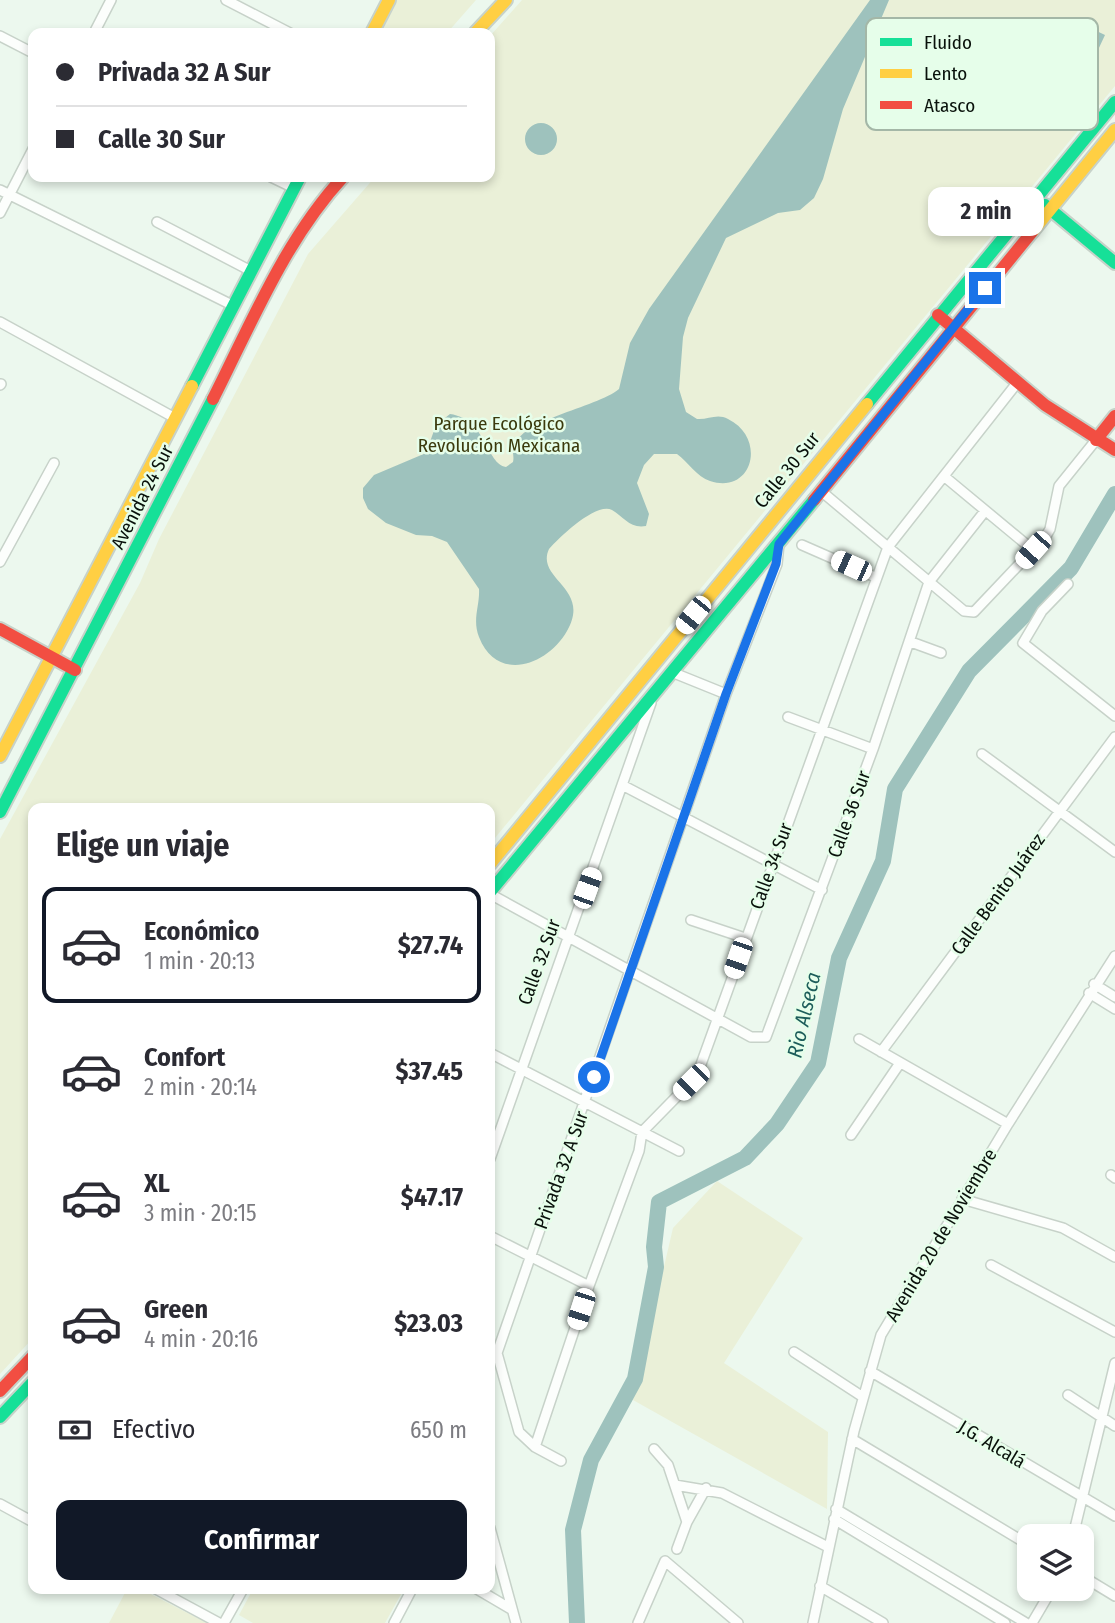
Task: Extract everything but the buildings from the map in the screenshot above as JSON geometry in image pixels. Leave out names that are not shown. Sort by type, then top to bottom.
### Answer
[{"type":"main road","points":[[375,28],[389,0]]},
{"type":"main road","points":[[480,28],[506,0]]},
{"type":"main road","name":"Calle 30 Sur","points":[[1098,122],[1115,102]]},
{"type":"main road","name":"Calle 30 Sur","points":[[495,858],[1092,130]]},
{"type":"main road","name":"Calle 30 Sur","points":[[495,887],[674,673],[952,327],[1115,130]]},
{"type":"main road","name":"Avenida 24 Sur","points":[[0,812],[281,266],[321,201],[338,182]]},
{"type":"main road","name":"Avenida 24 Sur","points":[[0,757],[297,183]]},
{"type":"main road","points":[[1035,198],[1115,263]]},
{"type":"main road","points":[[938,315],[1017,383],[1096,440],[1115,450]]},
{"type":"main road","points":[[1096,440],[1115,416]]},
{"type":"main road","points":[[0,629],[75,670]]},
{"type":"main road","points":[[0,1391],[28,1361]]},
{"type":"main road","points":[[0,1417],[28,1387]]},
{"type":"street","points":[[97,28],[111,0]]},
{"type":"street","points":[[226,0],[280,28]]},
{"type":"street","points":[[0,36],[28,50]]},
{"type":"street","points":[[0,213],[5,192],[28,157]]},
{"type":"street","points":[[5,192],[234,306]]},
{"type":"street","points":[[157,222],[251,271]]},
{"type":"street","points":[[0,322],[175,418]]},
{"type":"street","name":"Calle 34 Sur","points":[[535,1447],[589,1286],[639,1151],[642,1132],[696,1075],[888,547],[1017,383]]},
{"type":"street","points":[[821,491],[969,613],[978,610],[1050,529],[1059,486],[1096,440]]},
{"type":"street","points":[[0,562],[54,463]]},
{"type":"street","points":[[945,477],[1033,550]]},
{"type":"street","points":[[929,582],[985,511]]},
{"type":"street","name":"Privada 32 A Sur","points":[[495,1348],[585,1103],[726,694],[776,564],[779,544]]},
{"type":"street","points":[[802,545],[875,577]]},
{"type":"street","name":"Calle 36 Sur","points":[[717,1019],[758,1039],[766,1037],[769,1031],[873,750],[929,582]]},
{"type":"street","points":[[1068,584],[1042,611],[1023,643],[1115,716]]},
{"type":"street","points":[[911,642],[941,653]]},
{"type":"street","points":[[674,673],[726,694]]},
{"type":"street","name":"Calle 32 Sur","points":[[495,1145],[624,786],[652,698]]},
{"type":"street","points":[[788,717],[873,750]]},
{"type":"street","name":"Calle Benito Juárez","points":[[881,1052],[1115,737]]},
{"type":"street","points":[[982,754],[1115,852]]},
{"type":"street","points":[[624,786],[822,890]]},
{"type":"street","points":[[495,896],[568,939],[717,1019]]},
{"type":"street","points":[[691,920],[745,938]]},
{"type":"street","name":"Avenida 20 de Noviembre","points":[[813,1623],[852,1439],[870,1371],[889,1318],[1115,956]]},
{"type":"street","points":[[1092,989],[1115,997]]},
{"type":"street","points":[[1092,989],[1115,1009]]},
{"type":"street","points":[[859,1039],[1008,1124]]},
{"type":"street","points":[[495,1057],[678,1151]]},
{"type":"street","points":[[851,1135],[900,1063]]},
{"type":"street","points":[[962,1199],[1063,1228],[1115,1257]]},
{"type":"street","points":[[495,1238],[589,1286]]},
{"type":"street","points":[[991,1265],[1115,1332]]},
{"type":"street","points":[[794,1352],[863,1397]]},
{"type":"street","name":"Privada 32 A Sur","points":[[495,1354],[520,1432],[525,1440],[535,1447]]},
{"type":"street","points":[[1076,1524],[1115,1363]]},
{"type":"street","name":"J.G. Alcalá","points":[[870,1371],[1115,1516]]},
{"type":"street","points":[[1068,1395],[1115,1426]]},
{"type":"street","points":[[852,1439],[1017,1538]]},
{"type":"street","points":[[535,1447],[561,1461]]},
{"type":"street","points":[[654,1449],[668,1465],[687,1522]]},
{"type":"street","points":[[676,1485],[706,1488],[722,1493],[828,1546]]},
{"type":"street","points":[[677,1549],[687,1522],[706,1488]]},
{"type":"street","points":[[0,1504],[28,1519]]},
{"type":"street","points":[[835,1514],[1005,1623]]},
{"type":"street","points":[[835,1514],[1027,1623]]},
{"type":"street","points":[[495,1546],[516,1623]]},
{"type":"street","points":[[638,1623],[665,1561],[733,1621]]},
{"type":"street","points":[[1094,1583],[1115,1596]]},
{"type":"street","points":[[820,1586],[883,1623]]},
{"type":"street","points":[[166,1594],[221,1623],[240,1594]]},
{"type":"street","points":[[394,1623],[409,1594]]},
{"type":"street","points":[[486,1594],[512,1609]]},
{"type":"street","points":[[1032,1623],[1045,1601]]},
{"type":"green space","points":[[397,0],[476,0],[451,28],[383,28]]},
{"type":"green space","name":"Parque Ecológico Revolución Mexicana","points":[[522,0],[1115,0],[1115,86],[1098,107],[1098,18],[866,18],[866,130],[1079,130],[495,838],[495,803],[28,803],[28,1343],[0,1374],[0,839],[140,583],[159,539],[308,254],[371,182],[495,182],[495,30]]},
{"type":"green space","points":[[717,1181],[803,1238],[724,1363],[828,1432],[827,1509],[633,1400],[673,1228]]},
{"type":"green space","points":[[124,1594],[151,1594],[207,1623],[109,1623]]},
{"type":"green space","points":[[250,1594],[401,1594],[385,1623],[253,1623],[239,1615]]},
{"type":"water","points":[[870,0],[889,0],[881,18],[866,18],[866,54],[843,109],[823,179],[814,198],[800,210],[778,213],[726,238],[688,318],[683,337],[679,389],[686,412],[697,419],[724,417],[740,428],[748,439],[751,451],[745,473],[736,480],[725,483],[710,481],[677,454],[654,454],[644,465],[637,483],[649,514],[646,526],[631,524],[612,510],[605,509],[579,522],[549,549],[549,568],[569,594],[573,604],[573,616],[567,631],[547,653],[535,660],[509,665],[487,651],[479,637],[476,618],[479,589],[447,542],[432,536],[416,535],[386,523],[368,509],[363,498],[363,488],[374,475],[426,453],[436,425],[450,414],[472,424],[494,458],[506,467],[513,462],[517,440],[527,431],[619,389],[630,343],[649,309]]},
{"type":"water","points":[[1098,32],[1105,35],[1098,50]]},
{"type":"water","points":[[541,123],[553,127],[557,139],[553,151],[541,155],[529,151],[525,139],[529,127]]},
{"type":"waterway","name":"Rio Alseca","points":[[577,1623],[573,1530],[591,1460],[635,1379],[656,1267],[654,1247],[659,1202],[745,1158],[777,1124],[818,1063],[839,958],[883,861],[895,789],[969,671],[1071,568],[1115,494]]},
{"type":"traffic: fast","points":[[1098,123],[1115,102]]},
{"type":"traffic: fast","points":[[867,404],[1092,130]]},
{"type":"traffic: fast","points":[[192,386],[297,182]]},
{"type":"traffic: fast","points":[[1045,205],[1115,263]]},
{"type":"traffic: fast","points":[[0,812],[213,399]]},
{"type":"traffic: fast","points":[[495,886],[814,500]]},
{"type":"traffic: fast","points":[[0,1417],[28,1387]]},
{"type":"traffic: slow","points":[[375,28],[389,0]]},
{"type":"traffic: slow","points":[[480,28],[506,0]]},
{"type":"traffic: slow","points":[[1032,232],[1115,130]]},
{"type":"traffic: slow","points":[[0,756],[192,386]]},
{"type":"traffic: slow","points":[[495,858],[867,404]]},
{"type":"traffic: jam","points":[[213,399],[286,255],[339,182]]},
{"type":"traffic: jam","points":[[814,500],[1032,232]]},
{"type":"traffic: jam","points":[[938,315],[1045,405],[1115,450]]},
{"type":"traffic: jam","points":[[1096,440],[1115,416]]},
{"type":"traffic: jam","points":[[0,629],[75,670]]},
{"type":"traffic: jam","points":[[0,1391],[28,1361]]},
{"type":"route","points":[[594,1077],[726,694],[776,564],[779,544],[985,288]]}]
